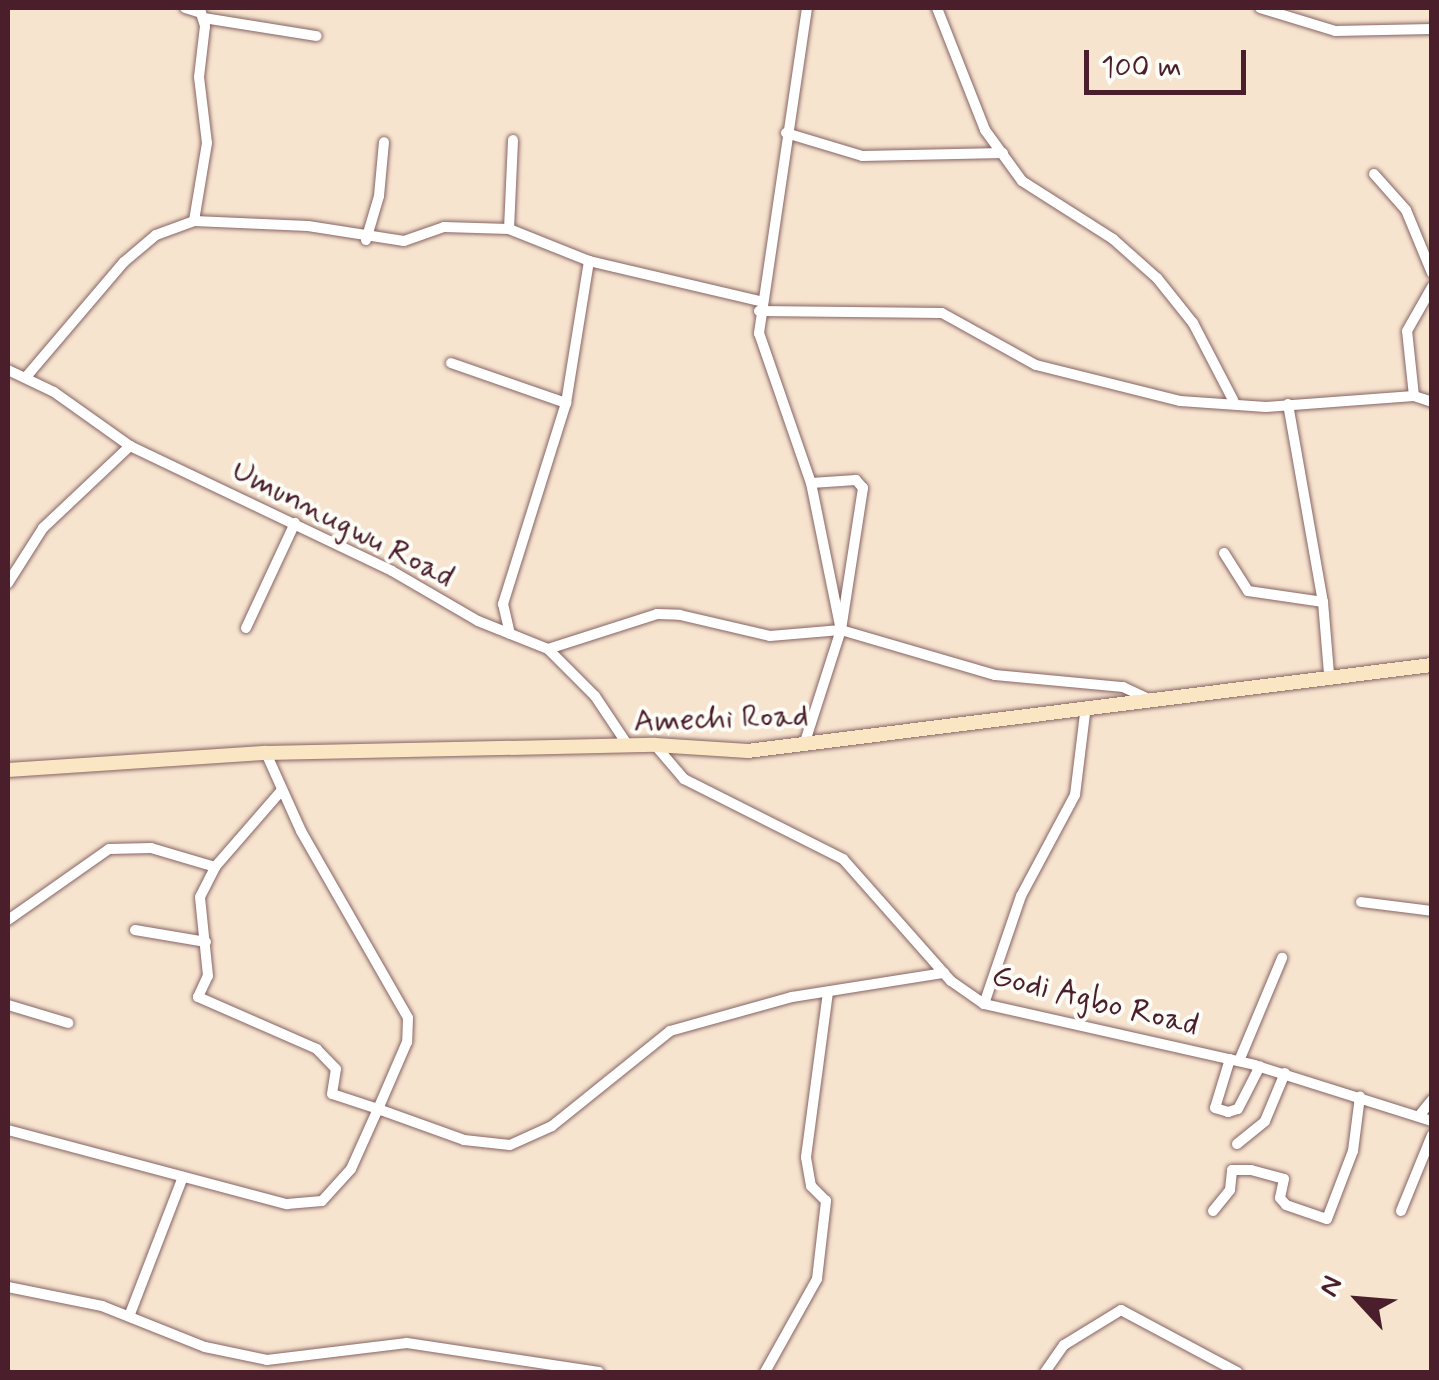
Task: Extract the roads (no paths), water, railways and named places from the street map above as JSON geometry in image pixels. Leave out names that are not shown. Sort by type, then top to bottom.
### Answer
[{"type":"main road","name":"Amechi Road","points":[[8,770],[266,753],[630,749],[654,745],[701,752],[804,745],[1086,713],[1328,674],[1432,665]]},
{"type":"street","points":[[185,8],[204,18],[317,36]]},
{"type":"street","points":[[807,8],[759,306],[762,348],[811,483],[841,630]]},
{"type":"street","points":[[937,8],[979,116],[1022,181],[1113,239],[1157,278],[1193,324],[1233,400]]},
{"type":"street","points":[[1260,8],[1335,31],[1432,29]]},
{"type":"street","points":[[194,222],[207,143],[199,77],[204,18]]},
{"type":"street","points":[[786,133],[862,156],[1003,154]]},
{"type":"street","points":[[508,229],[513,140]]},
{"type":"street","points":[[366,240],[379,196],[384,142]]},
{"type":"street","points":[[1374,174],[1406,210],[1432,273]]},
{"type":"street","points":[[26,378],[124,262],[156,234],[194,222],[308,226],[366,240],[423,239],[444,227],[508,229],[589,261],[759,306],[942,313],[1036,366],[1180,401],[1288,404],[1414,396],[1432,402]]},
{"type":"street","points":[[510,634],[503,604],[566,403],[589,261]]},
{"type":"street","points":[[1414,396],[1410,318],[1432,286]]},
{"type":"street","points":[[451,364],[566,403]]},
{"type":"street","name":"Umunnugwu Road","points":[[8,370],[130,446],[295,523],[510,634],[548,649],[595,696],[630,749]]},
{"type":"street","points":[[1288,404],[1323,602],[1328,674]]},
{"type":"street","points":[[8,584],[43,528],[130,446]]},
{"type":"street","points":[[804,745],[841,630],[864,488],[856,480],[811,483]]},
{"type":"street","points":[[246,628],[295,523]]},
{"type":"street","points":[[1224,552],[1248,591],[1323,602]]},
{"type":"street","points":[[548,649],[657,614],[770,636],[841,630],[995,675],[1124,687],[1154,702]]},
{"type":"street","points":[[984,1004],[1021,896],[1075,795],[1086,713]]},
{"type":"street","name":"Godi Agbo Road","points":[[654,745],[684,779],[843,859],[944,973],[984,1004],[1260,1066],[1432,1120]]},
{"type":"street","points":[[8,1130],[287,1204],[322,1201],[351,1169],[407,1042],[408,1018],[281,791],[266,753]]},
{"type":"street","points":[[281,791],[215,868],[200,897],[208,976],[198,997],[318,1049],[336,1069],[332,1094],[464,1140],[510,1145],[573,1114],[636,1053],[670,1031],[828,992],[944,973]]},
{"type":"street","points":[[8,920],[109,850],[151,848],[215,868]]},
{"type":"street","points":[[1361,902],[1432,911]]},
{"type":"street","points":[[135,930],[206,942]]},
{"type":"street","points":[[1260,1066],[1234,1113],[1215,1108],[1282,958]]},
{"type":"street","points":[[765,1372],[816,1280],[826,1201],[811,1186],[806,1158],[828,992]]},
{"type":"street","points":[[8,1005],[68,1023]]},
{"type":"street","points":[[1237,1144],[1265,1121],[1285,1073]]},
{"type":"street","points":[[1213,1211],[1230,1190],[1232,1170],[1252,1170],[1284,1179],[1280,1198],[1286,1205],[1327,1218],[1353,1151],[1360,1096]]},
{"type":"street","points":[[1419,1116],[1432,1100]]},
{"type":"street","points":[[1401,1212],[1432,1135]]},
{"type":"street","points":[[130,1314],[183,1176]]},
{"type":"street","points":[[8,1287],[130,1314],[205,1347],[267,1360],[406,1342],[598,1372]]},
{"type":"street","points":[[1045,1372],[1064,1346],[1121,1310],[1237,1372]]}]
